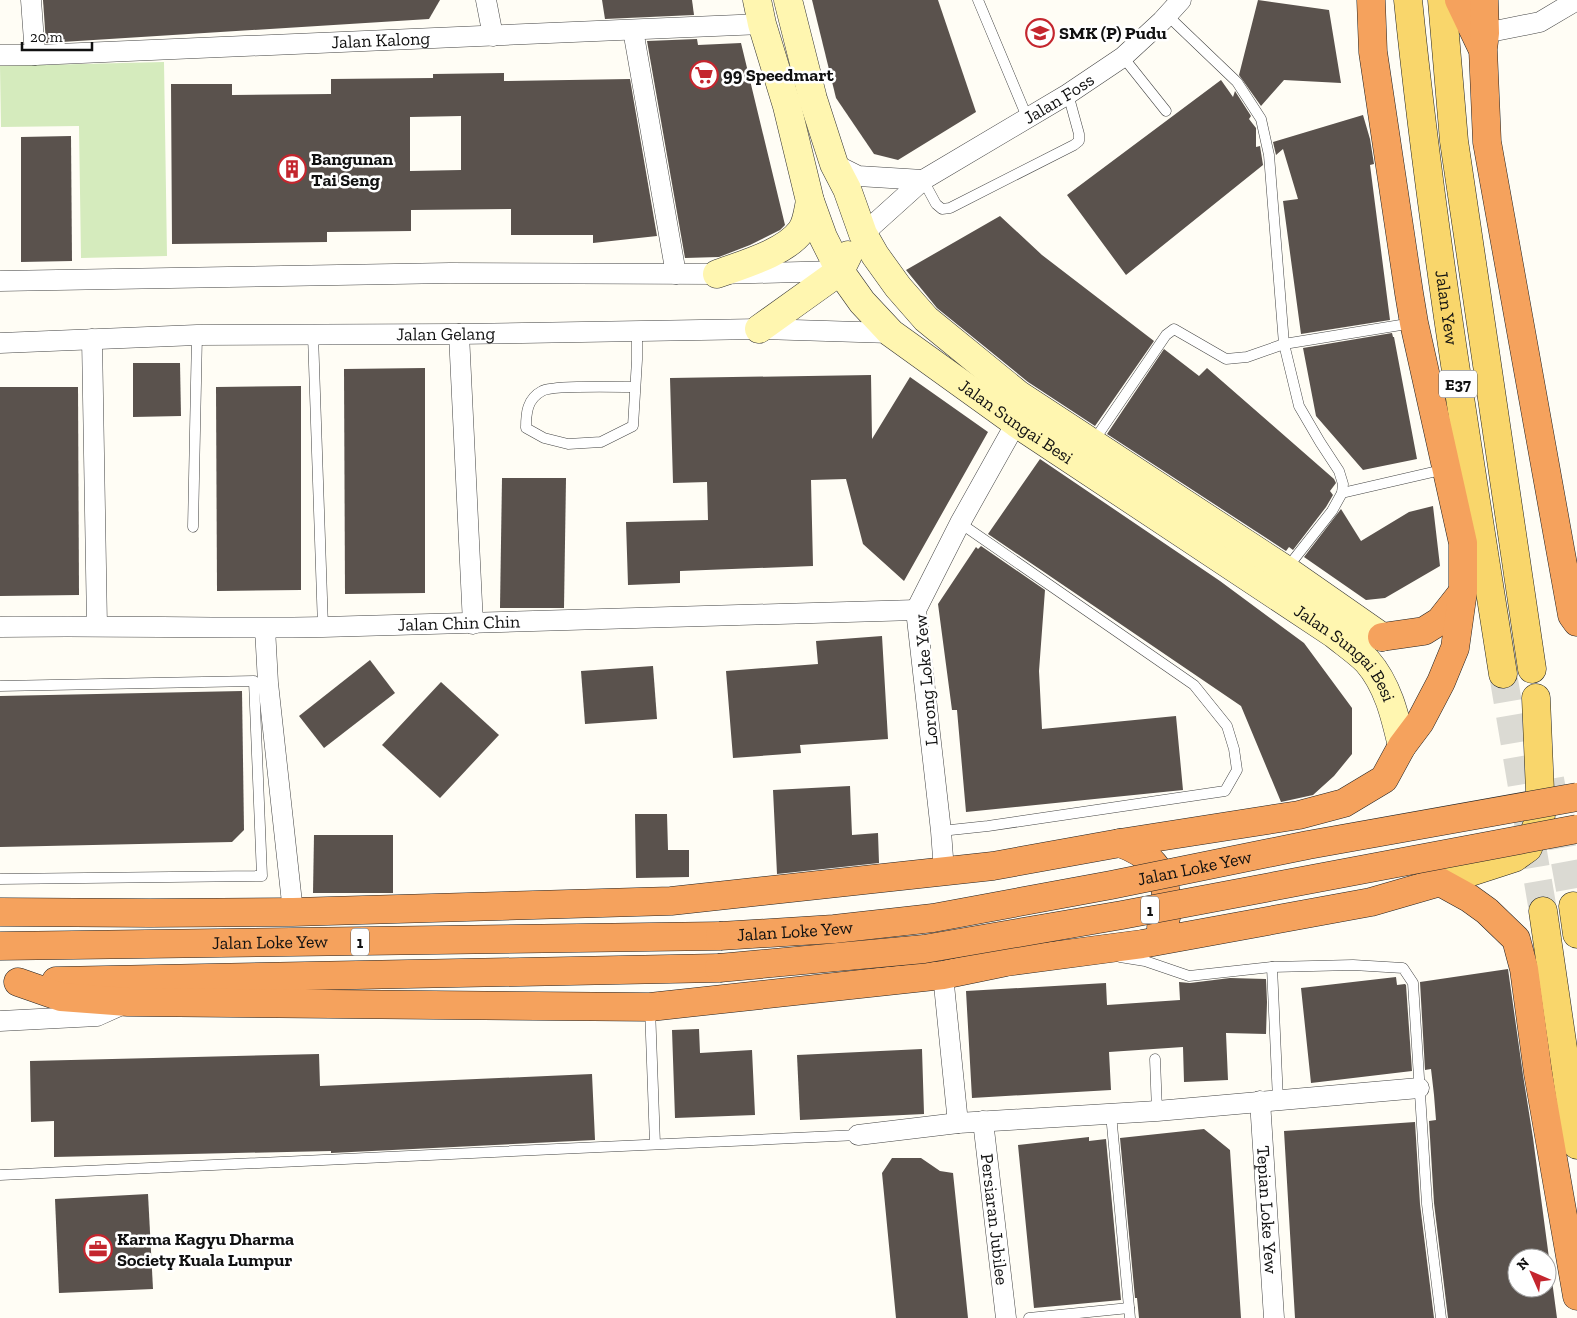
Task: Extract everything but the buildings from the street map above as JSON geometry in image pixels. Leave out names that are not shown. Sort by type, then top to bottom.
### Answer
[{"type":"highway","points":[[0,912],[293,912],[670,901],[993,866],[1120,843],[1299,815],[1344,803],[1384,779],[1402,746],[1420,722],[1456,648],[1463,592],[1463,544],[1414,323],[1373,52],[1372,0]]},
{"type":"highway","points":[[1459,0],[1484,41]]},
{"type":"highway","points":[[1484,0],[1487,142],[1572,615],[1577,622]]},
{"type":"highway","points":[[1382,638],[1424,631],[1440,621],[1463,592]]},
{"type":"highway","name":"Jalan Loke Yew","points":[[0,946],[720,936],[834,929],[933,918],[1111,885],[1308,845],[1577,797]]},
{"type":"highway","name":"Jalan Loke Yew","points":[[9,982],[719,968],[924,949],[1122,915],[1577,829]]},
{"type":"highway","points":[[1120,843],[1145,854],[1162,876],[1165,887],[1167,906],[1164,925],[1142,944]]},
{"type":"highway","points":[[9,982],[61,997],[128,1002],[650,1007],[944,975],[1006,962],[1142,944],[1371,902],[1440,882],[1469,898],[1487,911],[1516,939],[1524,969],[1538,1073],[1577,1296]]},
{"type":"highway","points":[[0,939],[51,925],[150,913]]},
{"type":"main road","name":"Jalan Yew","points":[[1408,0],[1440,266],[1502,674]]},
{"type":"main road","name":"Jalan Yew","points":[[1442,0],[1454,141],[1532,669]]},
{"type":"main road","points":[[1440,882],[1514,858],[1528,848],[1541,815],[1536,698]]},
{"type":"main road","points":[[1572,906],[1577,934]]},
{"type":"main road","points":[[1543,911],[1577,1145]]},
{"type":"street","points":[[31,0],[35,55]]},
{"type":"street","points":[[486,0],[493,36]]},
{"type":"street","name":"Jalan Sungai Besi","points":[[788,0],[813,100],[834,164],[847,189],[863,234],[875,255],[898,287],[926,319],[1019,395],[1286,570],[1382,638]]},
{"type":"street","name":"Jalan Foss","points":[[863,234],[924,180],[1068,94],[1122,57],[1181,0]]},
{"type":"street","points":[[1484,41],[1540,22],[1577,0]]},
{"type":"street","name":"Jalan Kalong","points":[[0,55],[633,30],[759,12]]},
{"type":"street","name":"Jalan Sungai Besi","points":[[759,12],[786,106],[810,201],[823,237],[840,271],[862,302],[891,333],[1016,423],[1334,634],[1367,661],[1387,691],[1402,746]]},
{"type":"street","points":[[633,30],[676,274]]},
{"type":"street","points":[[834,164],[858,176],[924,180]]},
{"type":"street","points":[[759,329],[840,271],[850,251],[852,240],[838,193],[834,164]]},
{"type":"street","points":[[717,274],[767,255],[785,245],[801,231],[810,201]]},
{"type":"street","points":[[0,282],[450,274],[717,274],[840,271],[865,278],[922,325],[942,332]]},
{"type":"street","name":"Jalan Gelang","points":[[0,344],[196,336],[759,329],[891,333]]},
{"type":"street","points":[[458,334],[473,624]]},
{"type":"street","points":[[92,339],[96,625]]},
{"type":"street","name":"Lorong Loke Yew","points":[[944,871],[916,610],[960,523],[1016,423]]},
{"type":"street","name":"Jalan Chin Chin","points":[[0,627],[96,625],[265,628],[323,627],[473,624],[793,612],[916,610]]},
{"type":"street","points":[[265,628],[268,683],[293,912]]},
{"type":"street","points":[[944,975],[958,1123]]},
{"type":"street","points":[[0,1021],[97,1016],[128,1002]]},
{"type":"street","points":[[858,1135],[958,1123],[1157,1111],[1419,1088]]},
{"type":"street","name":"Tepian Loke Yew","points":[[1269,1100],[1274,1318]]},
{"type":"street","name":"Persiaran Jubilee","points":[[983,1121],[1006,1318]]},
{"type":"lane","points":[[978,0],[1027,117]]},
{"type":"lane","points":[[1166,15],[1237,82],[1261,119],[1269,155],[1284,344],[1299,406],[1339,471],[1343,484],[1342,492],[1332,511],[1286,570]]},
{"type":"lane","points":[[1122,57],[1166,111]]},
{"type":"lane","points":[[924,180],[936,204],[942,209],[950,208],[1074,145],[1079,141],[1079,134],[1068,94]]},
{"type":"lane","points":[[1093,443],[1166,335],[1174,329],[1226,359],[1247,357],[1284,344],[1414,323]]},
{"type":"lane","points":[[635,387],[542,390],[530,402],[526,413],[526,428],[544,438],[568,444],[601,442],[633,426],[635,387],[637,331]]},
{"type":"lane","points":[[314,335],[323,627]]},
{"type":"lane","points":[[193,527],[196,336]]},
{"type":"lane","points":[[1342,492],[1446,469]]},
{"type":"lane","points":[[941,831],[988,826],[1225,791],[1237,770],[1234,748],[1227,726],[1194,685],[960,523]]},
{"type":"lane","points":[[0,686],[254,681],[262,876],[2,881]]},
{"type":"lane","points":[[1082,952],[1145,961],[1188,976],[1272,967],[1353,965],[1402,968],[1413,983],[1427,1204],[1440,1318]]},
{"type":"lane","points":[[1269,1100],[1272,967]]},
{"type":"lane","points":[[650,1007],[655,1144]]},
{"type":"lane","points":[[1155,1059],[1157,1111]]},
{"type":"lane","points":[[1029,1318],[1130,1313],[1111,1114]]},
{"type":"lane","points":[[0,1175],[858,1135]]},
{"type":"green space","points":[[164,62],[167,256],[81,258],[79,126],[1,127],[0,66]]},
{"type":"tunnel","points":[[1503,674],[1543,911]]},
{"type":"tunnel","points":[[1550,779],[1573,906]]},
{"type":"place","name":"SMK (P) Pudu","points":[[1040,33]]},
{"type":"place","name":"99 Speedmart","points":[[704,75]]},
{"type":"place","name":"Bangunan Tai Seng","points":[[292,169]]},
{"type":"place","name":"Karma Kagyu Dharma Society Kuala Lumpur","points":[[98,1249]]}]
